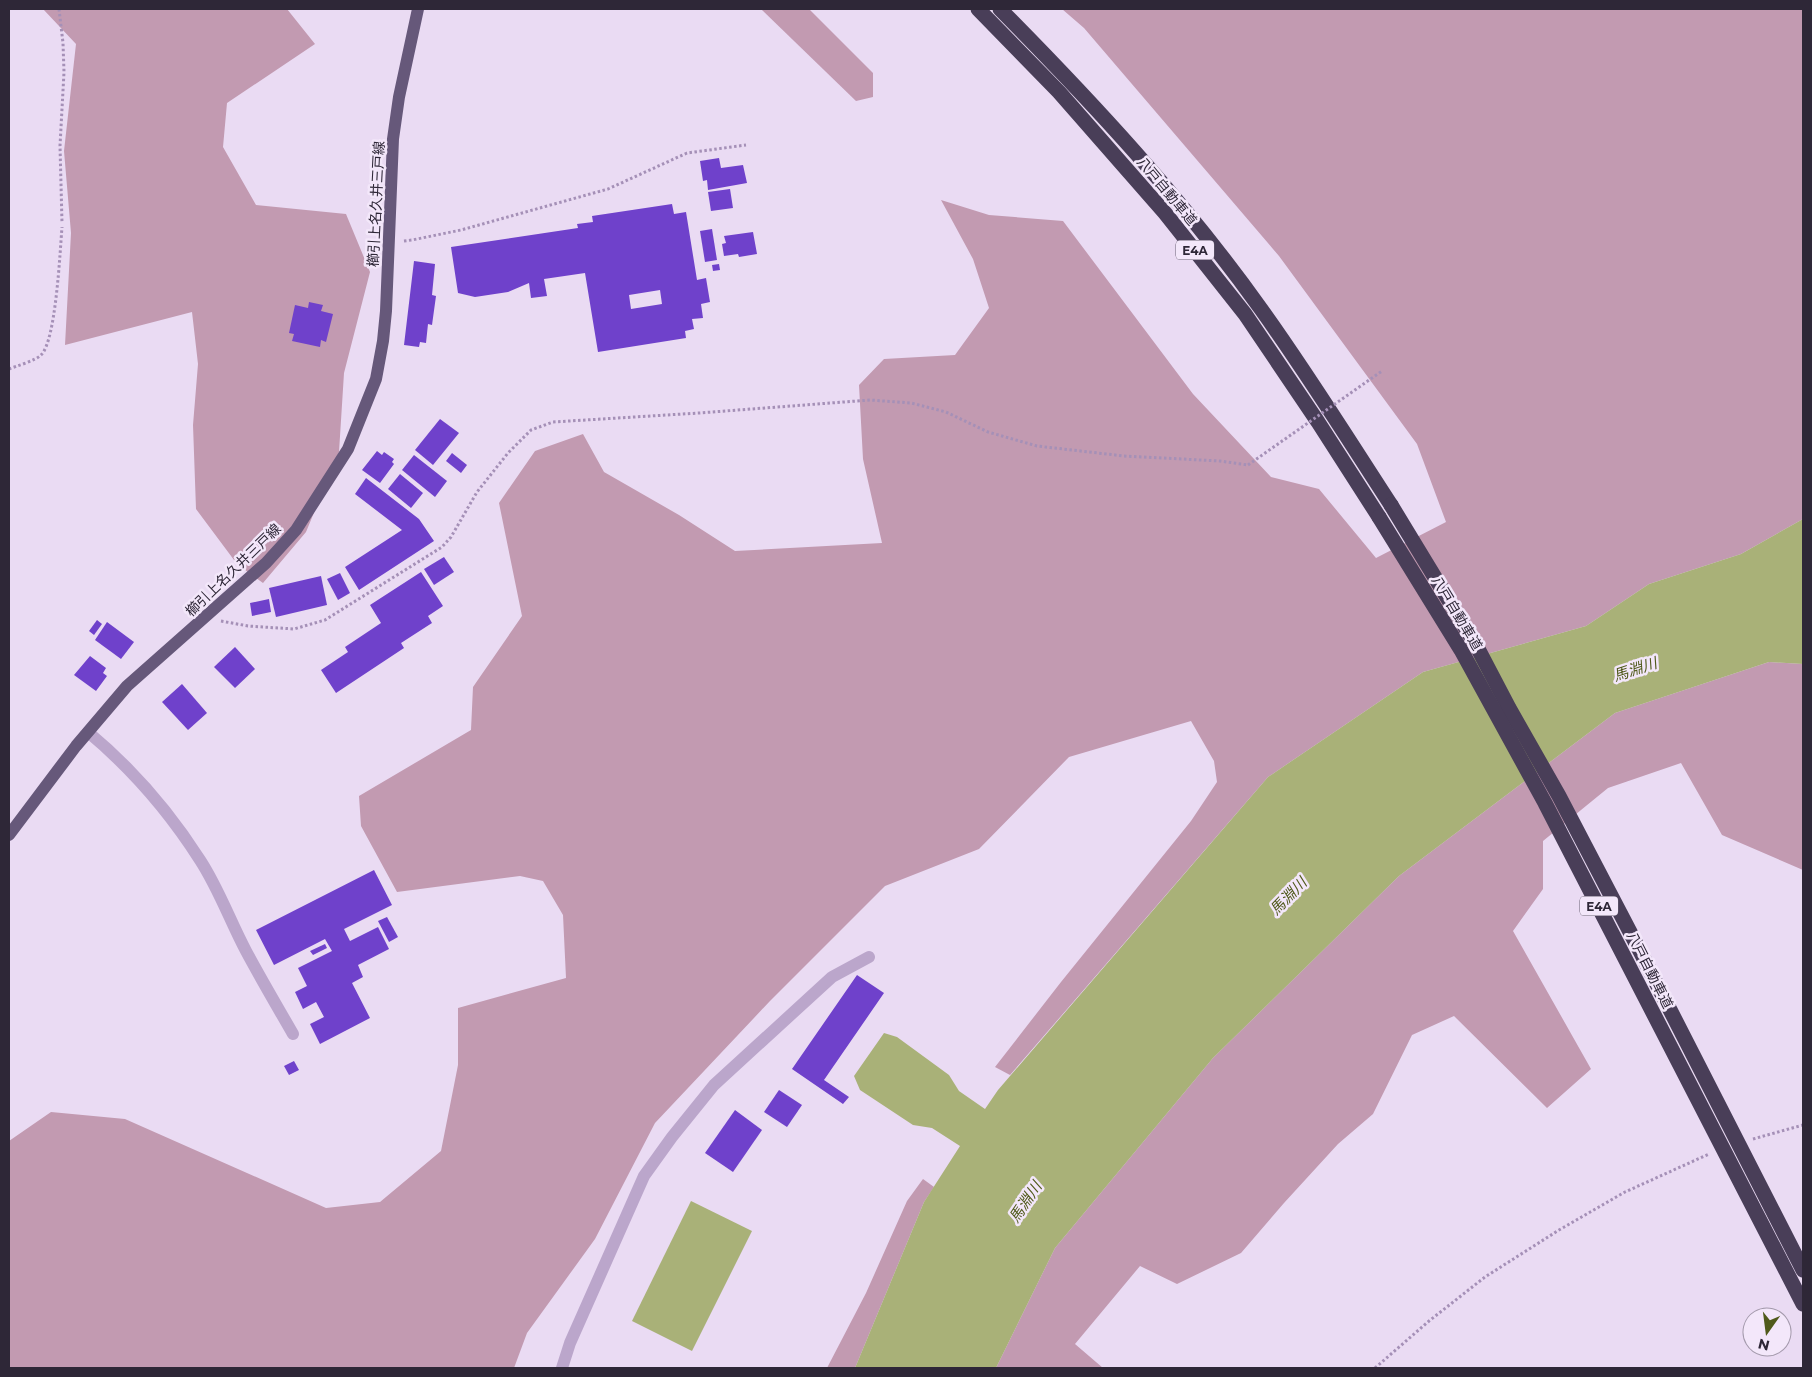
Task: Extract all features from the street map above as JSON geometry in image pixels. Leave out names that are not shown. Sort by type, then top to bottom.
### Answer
[{"type":"highway","name":"八戸自動車道","points":[[978,9],[1059,92],[1165,213],[1245,314],[1379,517],[1461,650],[1540,794],[1803,1304]]},
{"type":"highway","name":"八戸自動車道","points":[[1000,9],[1071,80],[1180,204],[1260,308],[1332,413],[1391,505],[1476,645],[1559,796],[1642,953],[1803,1270]]},
{"type":"main road","name":"櫛引上名久井三戸線","points":[[9,836],[88,732],[127,686],[266,563],[296,530],[348,449],[376,379],[383,341],[393,138],[399,97],[418,9]]},
{"type":"lane","points":[[88,732],[114,754],[160,806],[199,859],[216,888],[246,950],[293,1034]]},
{"type":"lane","points":[[562,1368],[570,1343],[644,1176],[672,1137],[714,1085],[832,977],[869,957]]},
{"type":"path","points":[[59,9],[63,42],[60,146],[62,222]]},
{"type":"path","points":[[389,241],[412,240],[461,230],[608,190],[687,153],[746,145]]},
{"type":"path","points":[[9,369],[40,356],[46,346],[57,300],[62,227]]},
{"type":"path","points":[[209,615],[224,622],[248,626],[294,629],[325,620],[442,548],[451,538],[477,492],[508,453],[531,430],[553,422],[870,400],[911,403],[946,412],[988,432],[1037,446],[1124,456],[1220,461],[1248,465],[1382,371]]},
{"type":"path","points":[[1749,1140],[1803,1125]]},
{"type":"path","points":[[1375,1368],[1485,1277],[1559,1230],[1625,1192],[1716,1151]]},
{"type":"shaded area","points":[[43,9],[287,9],[315,44],[227,103],[223,147],[256,205],[346,214],[370,272],[344,373],[339,452],[306,532],[263,583],[237,564],[196,509],[193,425],[198,364],[192,312],[65,345],[71,233],[64,151],[76,44]]},
{"type":"shaded area","points":[[761,9],[809,9],[873,73],[873,97],[856,101]]},
{"type":"shaded area","points":[[1062,9],[1803,9],[1803,519],[1741,554],[1649,584],[1586,626],[1423,672],[1268,777],[1010,1075],[995,1067],[1191,821],[1217,782],[1214,761],[1191,721],[1069,757],[979,849],[885,886],[770,1001],[655,1123],[595,1239],[527,1333],[514,1368],[9,1368],[9,1141],[51,1112],[125,1119],[326,1208],[380,1202],[441,1151],[458,1065],[458,1008],[566,978],[563,915],[543,881],[520,876],[397,892],[361,826],[359,796],[471,730],[473,687],[522,616],[499,503],[535,451],[583,434],[604,472],[679,515],[735,551],[882,543],[863,459],[859,385],[884,359],[955,355],[989,308],[973,259],[941,200],[989,215],[1063,221],[1193,394],[1271,477],[1319,489],[1376,558],[1446,522],[1417,444],[1279,256],[1084,28]]},
{"type":"shaded area","points":[[1769,662],[1803,664],[1803,870],[1722,835],[1681,763],[1608,788],[1543,841],[1543,889],[1513,931],[1591,1069],[1547,1108],[1454,1016],[1412,1035],[1373,1114],[1338,1144],[1241,1253],[1177,1284],[1140,1266],[1075,1344],[1103,1368],[996,1368],[1055,1248],[1213,1058],[1399,876],[1615,713]]},
{"type":"shaded area","points":[[923,1179],[934,1187],[924,1202],[855,1368],[827,1368],[866,1293],[907,1201]]},
{"type":"water","name":"馬淵川","points":[[1803,519],[1803,664],[1769,662],[1615,713],[1399,876],[1213,1058],[1055,1248],[996,1368],[855,1368],[924,1202],[960,1146],[932,1128],[913,1125],[860,1090],[854,1076],[884,1033],[897,1037],[949,1075],[959,1091],[985,1109],[998,1090],[1268,777],[1423,672],[1586,626],[1649,584],[1741,554]]},
{"type":"water","points":[[691,1201],[752,1231],[692,1351],[632,1321]]},
{"type":"building","points":[[719,158],[721,168],[743,165],[747,183],[708,190],[707,180],[703,181],[700,161]]},
{"type":"building","points":[[730,189],[733,208],[711,211],[708,192]]},
{"type":"building","points":[[672,204],[674,214],[686,212],[697,280],[706,278],[710,302],[701,304],[703,318],[692,319],[694,329],[685,331],[686,338],[598,352],[585,273],[544,279],[547,296],[531,298],[529,283],[508,292],[475,297],[458,293],[451,247],[578,228],[577,224],[593,222],[592,216]],"holes":[[[660,290],[662,304],[631,309],[629,295]]]},
{"type":"building","points":[[712,229],[717,260],[705,262],[700,231]]},
{"type":"building","points":[[753,232],[757,254],[739,257],[738,254],[724,256],[722,244],[726,243],[724,236]]},
{"type":"building","points":[[414,261],[435,264],[432,295],[436,296],[432,325],[428,324],[426,343],[420,342],[419,347],[404,345]]},
{"type":"building","points":[[719,264],[720,270],[713,271],[712,265]]},
{"type":"building","points":[[309,302],[323,305],[321,311],[333,314],[326,342],[321,340],[320,347],[292,341],[294,334],[289,333],[295,305],[308,308]]},
{"type":"building","points":[[440,419],[459,433],[433,465],[415,450]]},
{"type":"building","points":[[377,451],[382,455],[384,452],[394,459],[392,462],[394,464],[380,483],[362,470]]},
{"type":"building","points":[[452,453],[467,465],[461,473],[446,461]]},
{"type":"building","points":[[414,455],[447,481],[435,497],[402,470]]},
{"type":"building","points":[[400,474],[423,493],[411,508],[388,489]]},
{"type":"building","points":[[366,478],[419,519],[434,541],[359,590],[345,567],[402,530],[355,494]]},
{"type":"building","points":[[444,557],[454,572],[434,585],[424,569]]},
{"type":"building","points":[[421,572],[443,606],[428,616],[432,623],[401,643],[404,648],[336,693],[321,670],[348,652],[345,647],[381,623],[370,605]]},
{"type":"building","points":[[340,573],[350,593],[338,600],[327,579]]},
{"type":"building","points":[[321,576],[327,605],[276,617],[269,588]]},
{"type":"building","points":[[269,599],[271,612],[252,616],[250,603]]},
{"type":"building","points":[[97,620],[102,624],[94,635],[89,631]]},
{"type":"building","points":[[107,622],[134,642],[121,659],[95,640]]},
{"type":"building","points":[[235,647],[255,669],[235,688],[214,667]]},
{"type":"building","points":[[90,656],[106,668],[103,673],[107,676],[96,691],[74,675]]},
{"type":"building","points":[[182,684],[207,713],[188,730],[162,702]]},
{"type":"building","points":[[374,870],[392,905],[344,929],[350,941],[378,927],[389,949],[358,965],[363,977],[352,983],[370,1018],[320,1044],[310,1024],[324,1017],[316,1002],[303,1009],[295,992],[307,986],[298,968],[332,951],[325,939],[274,965],[256,930]]},
{"type":"building","points":[[387,917],[398,937],[389,942],[378,921]]},
{"type":"building","points":[[325,944],[327,948],[313,955],[310,951]]},
{"type":"building","points":[[857,975],[884,993],[824,1080],[849,1097],[843,1104],[792,1069]]},
{"type":"building","points":[[294,1061],[299,1070],[289,1075],[284,1066]]},
{"type":"building","points":[[779,1090],[802,1105],[787,1127],[764,1112]]},
{"type":"building","points":[[735,1110],[762,1130],[733,1172],[705,1153]]}]
